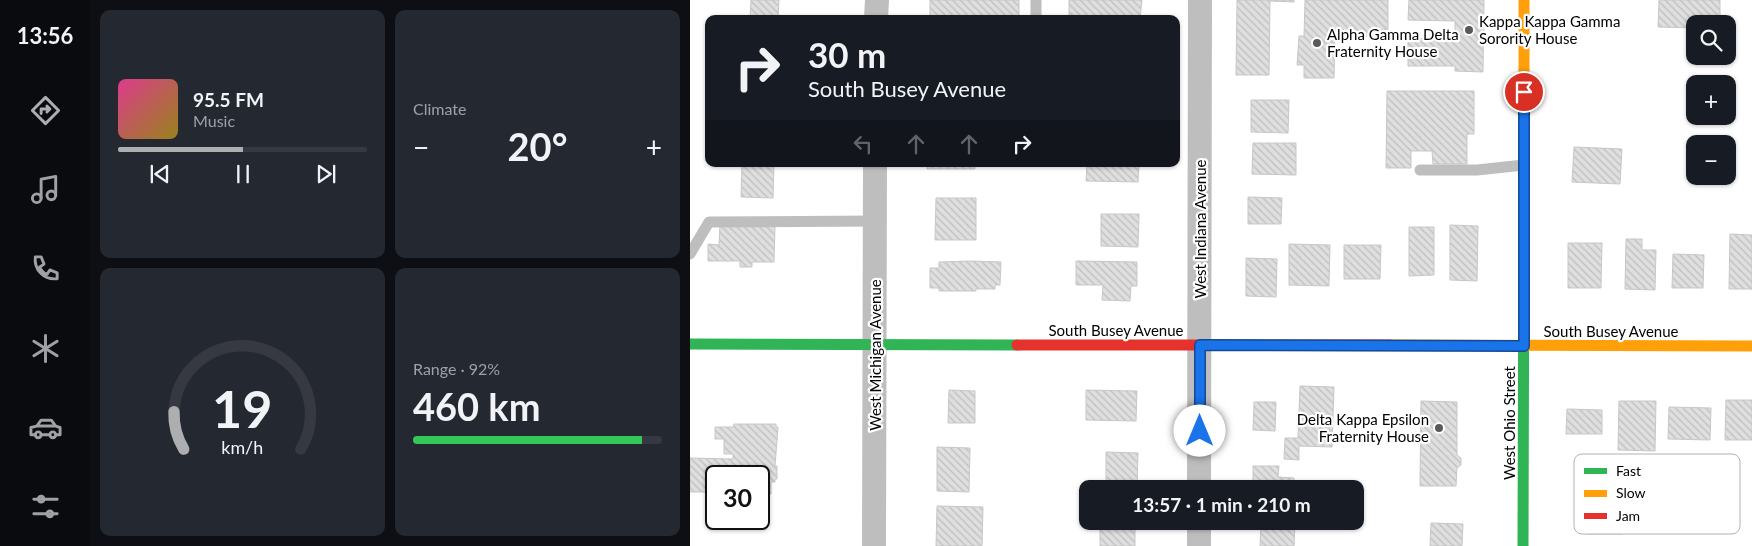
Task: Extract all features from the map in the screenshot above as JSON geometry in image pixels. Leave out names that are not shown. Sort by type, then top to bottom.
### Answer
[{"type":"street","points":[[876,0],[876,15]]},
{"type":"street","name":"West Indiana Avenue","points":[[1199,480],[1200,0]]},
{"type":"street","name":"West Ohio Street","points":[[1523,546],[1524,0]]},
{"type":"street","name":"West Michigan Avenue","points":[[874,546],[875,167]]},
{"type":"street","name":"South Busey Avenue","points":[[690,344],[1752,346]]},
{"type":"street","points":[[1199,530],[1199,546]]},
{"type":"lane","points":[[1036,0],[1036,15]]},
{"type":"lane","points":[[1420,170],[1476,170],[1524,165]]},
{"type":"lane","points":[[690,254],[709,222],[875,221]]},
{"type":"building","points":[[751,0],[779,0],[778,15],[750,15]]},
{"type":"building","points":[[930,0],[1019,0],[1019,15],[930,15]]},
{"type":"building","points":[[1069,0],[1142,0],[1140,15],[1069,15]]},
{"type":"building","points":[[1237,0],[1294,0],[1294,2],[1270,1],[1269,75],[1236,75]]},
{"type":"building","name":"Alpha Gamma Delta Fraternity House","points":[[1305,0],[1388,0],[1388,30],[1383,29],[1383,36],[1335,35],[1334,78],[1304,78],[1304,65],[1297,65],[1299,36],[1304,36]]},
{"type":"building","name":"Kappa Kappa Gamma Sorority House","points":[[1409,0],[1484,0],[1483,72],[1455,71],[1455,66],[1408,66],[1408,38],[1455,39],[1455,21],[1408,20]]},
{"type":"building","points":[[1659,0],[1720,0],[1720,15],[1686,15],[1686,28],[1658,27]]},
{"type":"building","points":[[1387,91],[1474,91],[1474,134],[1467,134],[1467,164],[1433,164],[1432,151],[1411,151],[1411,168],[1386,168]]},
{"type":"building","points":[[1251,100],[1289,100],[1288,133],[1251,132]]},
{"type":"building","points":[[1253,143],[1296,143],[1296,175],[1252,174]]},
{"type":"building","points":[[1574,147],[1622,149],[1620,184],[1572,182]]},
{"type":"building","points":[[742,167],[774,167],[773,198],[741,197]]},
{"type":"building","points":[[927,167],[975,167],[975,169],[927,169]]},
{"type":"building","points":[[1087,167],[1139,167],[1138,182],[1086,181]]},
{"type":"building","points":[[1248,197],[1282,198],[1281,224],[1248,224]]},
{"type":"building","points":[[936,198],[976,198],[976,240],[935,240]]},
{"type":"building","points":[[1101,214],[1139,214],[1138,247],[1101,246]]},
{"type":"building","points":[[720,225],[775,226],[774,262],[752,262],[752,267],[740,267],[740,261],[708,261],[708,244],[719,245]]},
{"type":"building","points":[[1450,225],[1478,226],[1477,281],[1450,280]]},
{"type":"building","points":[[1409,227],[1434,227],[1434,275],[1409,276]]},
{"type":"building","points":[[1730,234],[1752,235],[1752,289],[1729,289]]},
{"type":"building","points":[[1626,239],[1642,239],[1642,250],[1656,250],[1655,290],[1625,289]]},
{"type":"building","points":[[1568,243],[1602,243],[1601,288],[1568,288]]},
{"type":"building","points":[[1289,244],[1330,245],[1329,286],[1289,285]]},
{"type":"building","points":[[1344,245],[1381,245],[1380,279],[1344,279]]},
{"type":"building","points":[[1673,254],[1704,255],[1703,288],[1672,288]]},
{"type":"building","points":[[1246,258],[1277,259],[1276,297],[1246,296]]},
{"type":"building","points":[[1076,261],[1137,262],[1137,286],[1131,286],[1130,301],[1102,300],[1103,285],[1076,285]]},
{"type":"building","points":[[939,262],[1001,262],[1000,285],[995,285],[995,289],[976,289],[976,291],[939,291],[939,288],[930,288],[930,268],[939,268]]},
{"type":"building","points":[[1300,386],[1334,387],[1332,447],[1299,446],[1299,460],[1284,459],[1285,438],[1298,438]]},
{"type":"building","points":[[949,390],[975,391],[975,423],[948,423]]},
{"type":"building","points":[[1086,390],[1137,391],[1136,421],[1086,420]]},
{"type":"building","points":[[1726,400],[1752,400],[1752,440],[1725,440]]},
{"type":"building","name":"Delta Kappa Epsilon Fraternity House","points":[[1421,401],[1457,402],[1457,455],[1461,458],[1461,465],[1457,468],[1456,486],[1420,486]]},
{"type":"building","points":[[1619,401],[1656,401],[1655,451],[1618,450]]},
{"type":"building","points":[[1254,402],[1276,402],[1275,431],[1253,430]]},
{"type":"building","points":[[1669,407],[1711,408],[1710,440],[1668,439]]},
{"type":"building","points":[[1567,409],[1602,410],[1602,434],[1566,434]]},
{"type":"building","points":[[734,424],[776,424],[776,427],[778,427],[775,466],[777,466],[777,479],[775,479],[775,482],[771,482],[771,494],[770,465],[705,465],[705,492],[690,492],[690,458],[733,459],[733,454],[724,454],[724,439],[715,439],[715,427],[733,427]]},
{"type":"building","points":[[937,447],[970,448],[969,492],[937,491]]},
{"type":"building","points":[[1106,452],[1138,453],[1137,480],[1106,480]]},
{"type":"building","points":[[1253,466],[1279,466],[1278,477],[1294,478],[1294,480],[1253,480]]},
{"type":"building","points":[[937,506],[983,507],[982,546],[936,546]]},
{"type":"building","points":[[1431,523],[1463,524],[1462,546],[1430,546]]},
{"type":"building","points":[[1100,530],[1135,530],[1135,546],[1100,546]]},
{"type":"building","points":[[1261,530],[1295,530],[1294,546],[1260,546]]},
{"type":"traffic: fast","points":[[1523,546],[1524,194]]},
{"type":"traffic: fast","points":[[690,344],[1017,345]]},
{"type":"traffic: slow","points":[[1524,0],[1524,194]]},
{"type":"traffic: slow","points":[[1390,345],[1752,346]]},
{"type":"traffic: jam","points":[[1017,345],[1390,345]]},
{"type":"place","name":"Kappa Kappa Gamma Sorority House","points":[[1469,30]]},
{"type":"place","name":"Alpha Gamma Delta Fraternity House","points":[[1317,43]]},
{"type":"place","name":"Delta Kappa Epsilon Fraternity House","points":[[1439,428]]},
{"type":"route","points":[[1200,431],[1200,345],[1524,346],[1524,92]]}]
